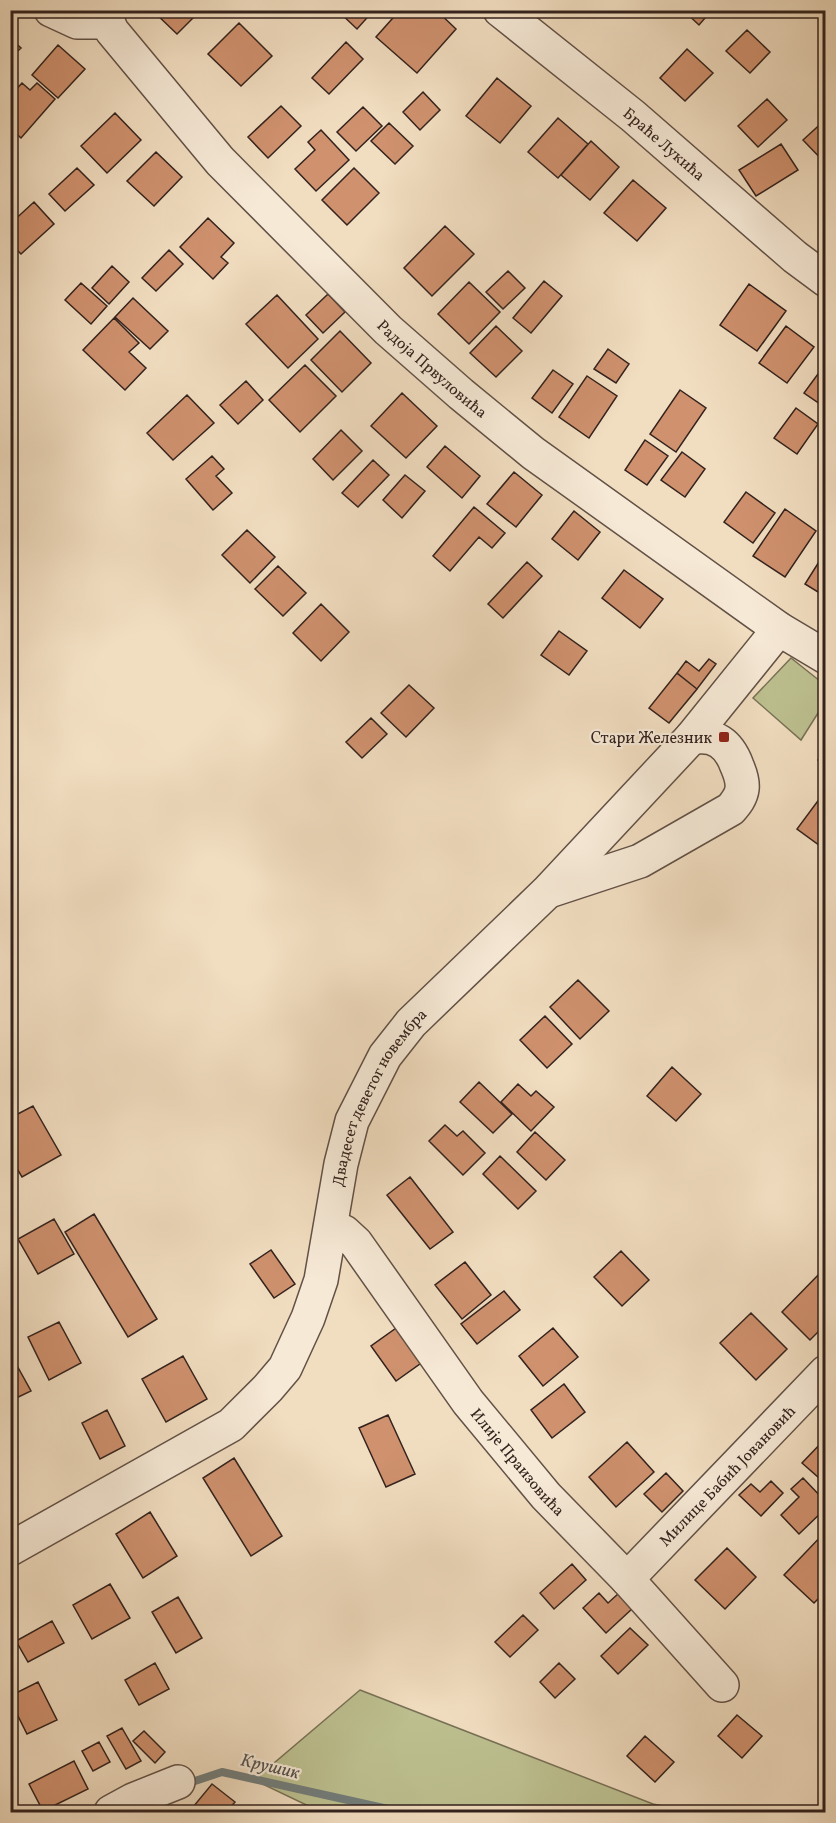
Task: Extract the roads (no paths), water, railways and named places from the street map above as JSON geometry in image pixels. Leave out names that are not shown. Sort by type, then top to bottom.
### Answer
[{"type":"street","points":[[51,10],[77,22],[108,16]]},
{"type":"street","name":"Браће Лукића","points":[[500,10],[633,116],[795,257],[825,280]]},
{"type":"street","name":"Радоја Првуловића","points":[[108,16],[112,31],[220,161],[388,330],[533,453],[779,629],[825,657]]},
{"type":"street","name":"Двадесет деветог новембра","points":[[10,1549],[231,1425],[285,1368],[304,1327],[321,1280],[341,1164],[352,1121],[385,1056],[419,1015],[547,892],[691,738],[779,629]]},
{"type":"street","points":[[547,892],[640,861],[731,809],[739,799],[742,789],[740,773],[731,752],[728,747],[712,738],[702,736],[691,738]]},
{"type":"street","name":"Илије Праизовића","points":[[331,1226],[344,1232],[356,1243],[468,1402],[546,1496],[627,1579],[722,1685]]},
{"type":"street","name":"Милице Бабић Јовановић","points":[[627,1579],[825,1372]]},
{"type":"street","points":[[111,1812],[133,1800],[178,1782]]},
{"type":"waterway","name":"Крушик","points":[[183,1785],[222,1772],[398,1812]]},
{"type":"place","name":"Стари Железник","points":[[724,737]]}]
